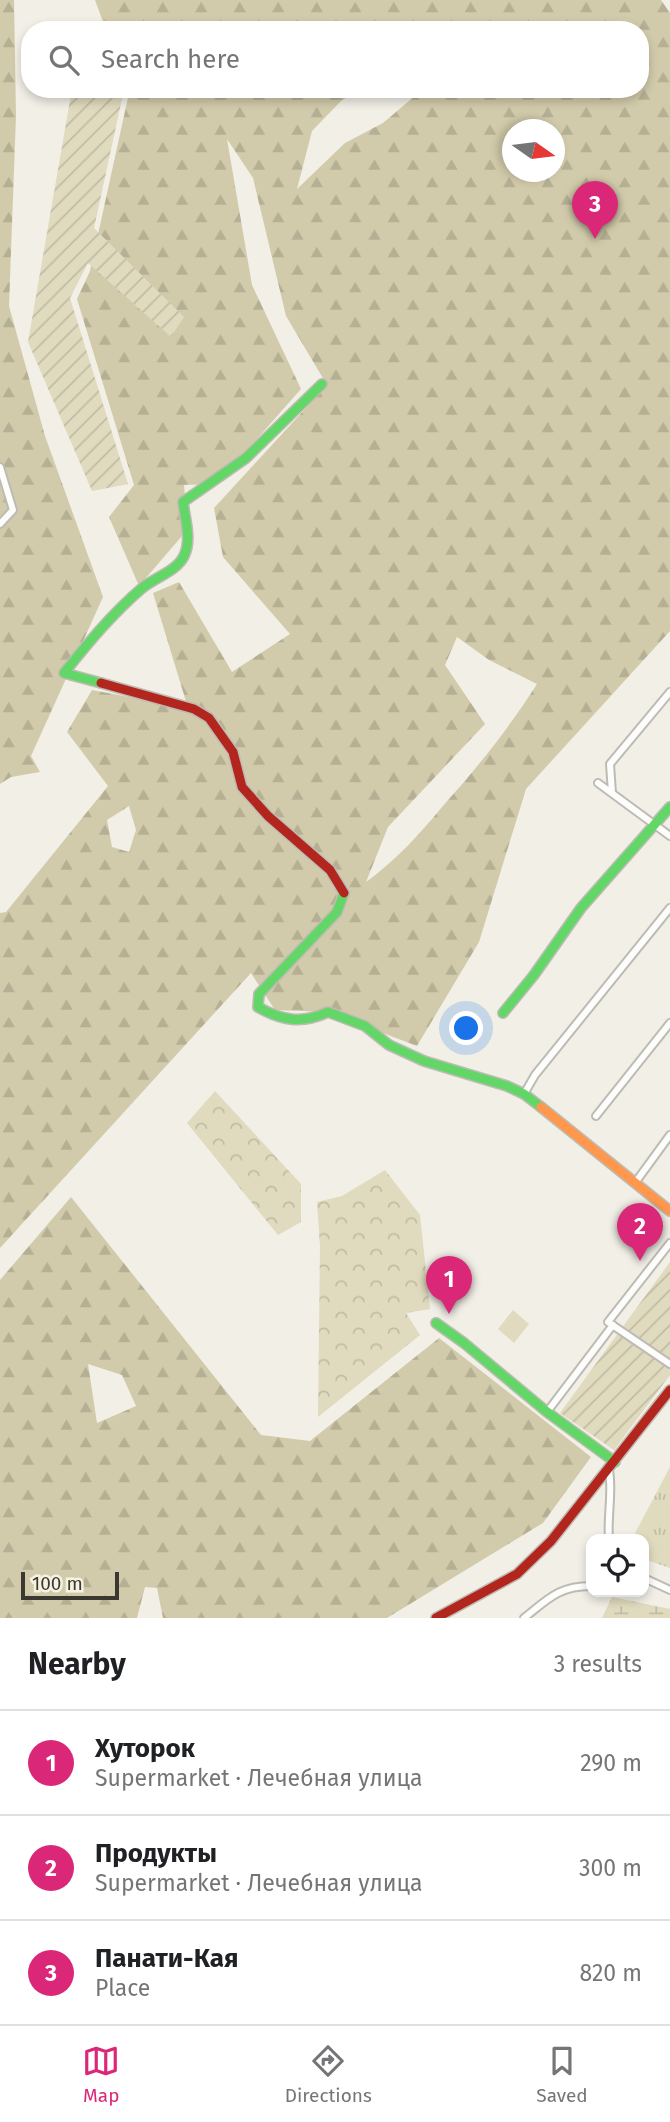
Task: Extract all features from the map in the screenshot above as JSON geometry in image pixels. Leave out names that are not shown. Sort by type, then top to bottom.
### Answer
[{"type":"street","points":[[322,384],[246,458],[183,502],[187,547],[183,558],[169,571],[144,586],[100,628],[64,673],[194,709],[209,718],[233,752],[242,787],[268,816],[330,870],[345,891],[337,912],[259,994],[258,1007],[281,1020],[314,1019],[328,1012],[365,1026],[389,1045],[424,1061],[507,1086],[524,1094],[670,1211]]},
{"type":"street","points":[[0,467],[13,510],[0,524]]},
{"type":"street","points":[[612,793],[610,764],[670,692]]},
{"type":"street","points":[[598,783],[670,836]]},
{"type":"street","points":[[503,1013],[534,975],[581,908],[670,807]]},
{"type":"street","points":[[524,1094],[535,1075],[670,908]]},
{"type":"street","points":[[596,1116],[670,1023]]},
{"type":"street","points":[[635,1183],[670,1135]]},
{"type":"street","points":[[547,1412],[670,1243]]},
{"type":"street","points":[[436,1323],[464,1343],[612,1466]]},
{"type":"street","points":[[610,1323],[670,1364]]},
{"type":"street","points":[[436,1618],[517,1574],[551,1541],[670,1390]]},
{"type":"street","points":[[609,1534],[612,1466]]},
{"type":"street","points":[[649,1582],[670,1590]]},
{"type":"street","points":[[524,1618],[557,1592],[572,1586],[586,1586]]},
{"type":"green space","points":[[0,0],[14,0],[16,116],[9,306],[45,436],[103,597],[31,756],[40,772],[11,777],[0,784]]},
{"type":"green space","points":[[95,0],[661,0],[670,13],[670,631],[526,789],[479,942],[417,1046],[328,1012],[275,1010],[251,973],[0,1248],[0,913],[6,912],[108,786],[67,732],[92,690],[188,708],[153,593],[179,582],[232,672],[290,634],[223,557],[214,508],[327,385],[286,316],[253,178],[227,139],[252,285],[301,389],[217,484],[184,485],[188,529],[139,586],[109,517],[134,485],[77,299],[90,271],[128,98],[346,98],[312,131],[297,189],[345,143],[383,123],[412,98],[649,98],[649,21],[103,21]],"holes":[[[457,637],[489,660],[537,684],[480,763],[424,828],[366,882],[388,827],[485,724],[445,665]],[[129,806],[136,830],[129,852],[112,847],[107,820]]]},
{"type":"green space","points":[[70,98],[122,98],[94,228],[184,317],[171,337],[88,263],[70,298],[128,484],[92,491],[28,342]]},
{"type":"green space","points":[[215,1091],[301,1184],[301,1222],[278,1235],[187,1123]]},
{"type":"green space","points":[[385,1170],[420,1215],[430,1309],[406,1313],[420,1335],[318,1417],[320,1246],[317,1202],[342,1196]]},
{"type":"green space","points":[[71,1197],[261,1435],[310,1441],[439,1338],[591,1457],[543,1523],[387,1618],[163,1618],[157,1588],[145,1587],[137,1618],[0,1618],[0,1280]],"holes":[[[88,1364],[122,1375],[136,1406],[97,1423]]]},
{"type":"green space","points":[[670,1262],[670,1375],[614,1450],[560,1413]]},
{"type":"green space","points":[[513,1310],[529,1324],[514,1343],[498,1329]]},
{"type":"green space","points":[[670,1467],[670,1568],[649,1561],[649,1534],[635,1534]]},
{"type":"green space","points":[[612,1597],[670,1609],[670,1618],[602,1618]]},
{"type":"traffic: fast","points":[[101,683],[64,673],[130,599],[180,562],[188,543],[183,502],[246,458],[322,384]]},
{"type":"traffic: fast","points":[[503,1013],[534,975],[581,908],[670,807]]},
{"type":"traffic: fast","points":[[344,893],[337,912],[259,994],[258,1007],[292,1019],[309,1018],[328,1012],[365,1026],[389,1045],[424,1061],[507,1086],[524,1094],[541,1107]]},
{"type":"traffic: fast","points":[[436,1323],[547,1412],[615,1462]]},
{"type":"traffic: slow","points":[[541,1107],[670,1211]]},
{"type":"traffic: jam","points":[[101,683],[194,709],[209,718],[233,752],[242,787],[268,816],[330,870],[344,893]]},
{"type":"traffic: jam","points":[[436,1618],[517,1574],[551,1541],[670,1390]]},
{"type":"place","name":"Панати-Кая","points":[[595,239]]},
{"type":"place","name":"Продукты","points":[[640,1261]]},
{"type":"place","name":"Хуторок","points":[[449,1314]]}]
